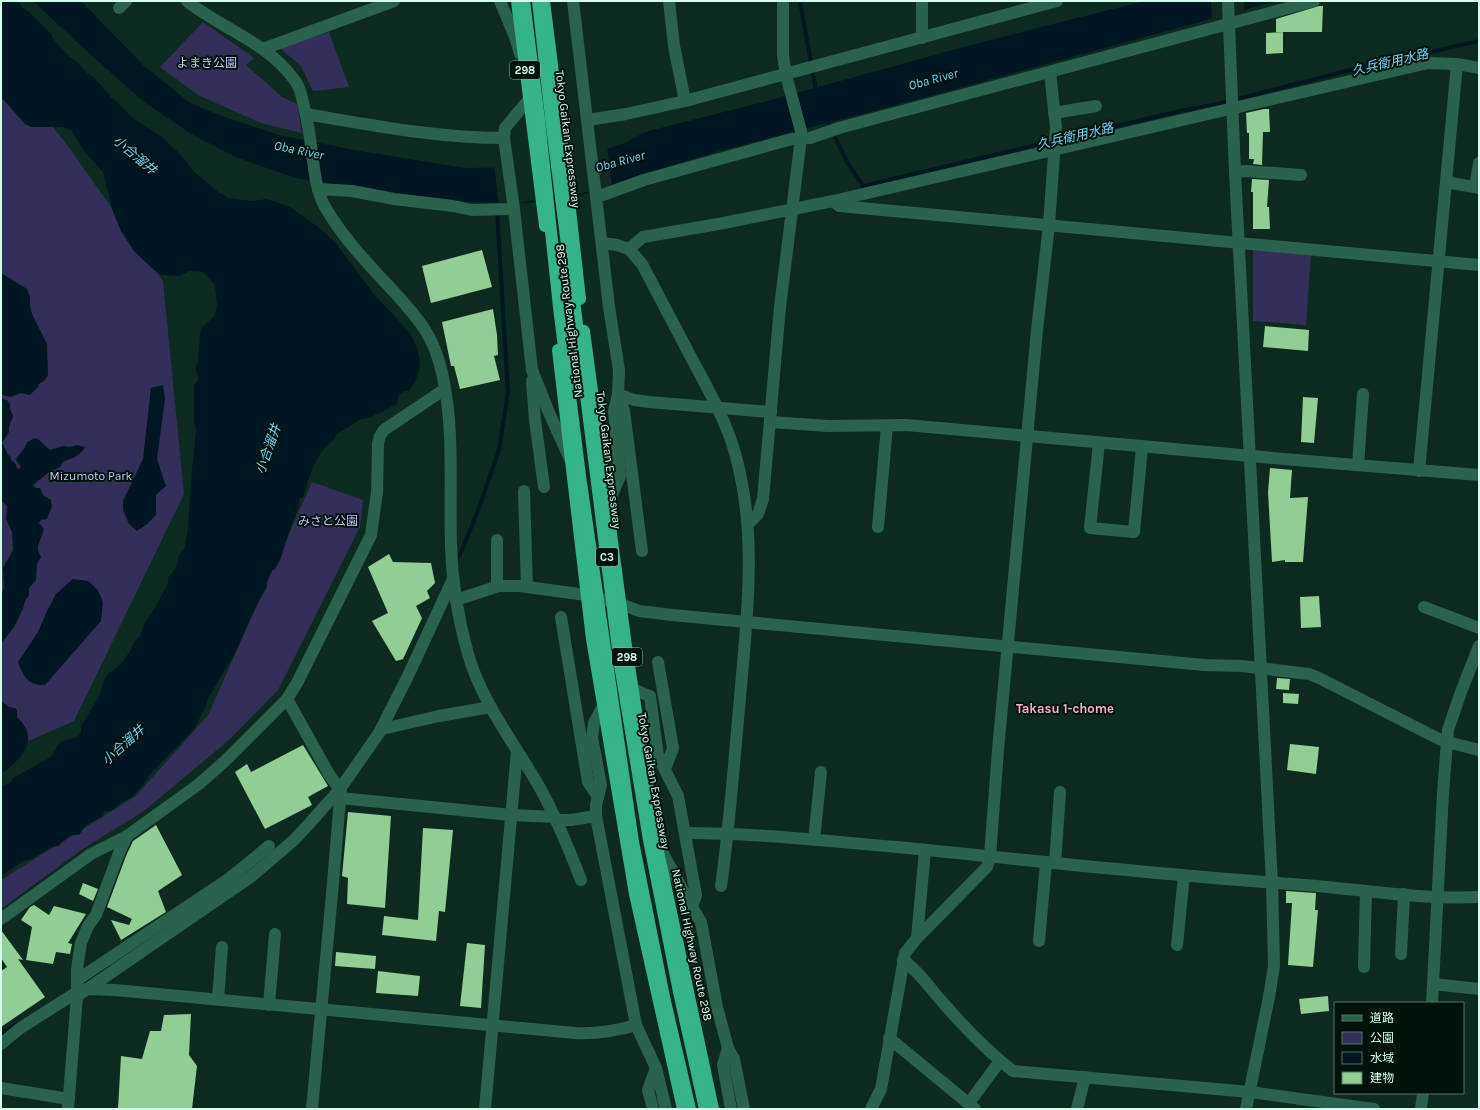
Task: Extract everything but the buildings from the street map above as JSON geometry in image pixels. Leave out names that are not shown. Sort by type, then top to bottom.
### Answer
[{"type":"highway","name":"National Highway Route 298","points":[[517,1],[535,140],[586,594],[603,706],[635,894],[683,1109]]},
{"type":"highway","name":"C3","points":[[524,1],[579,468],[633,842],[664,997],[690,1109]]},
{"type":"highway","name":"Tokyo Gaikan Expressway","points":[[538,1],[551,118],[620,665],[654,862],[679,992],[705,1109]]},
{"type":"highway","name":"National Highway Route 298","points":[[544,1],[569,201],[579,296],[632,689],[656,842],[713,1109]]},
{"type":"street","points":[[187,1],[214,19],[251,40],[263,49],[293,78],[302,95],[317,187],[329,214],[344,235],[427,332],[436,350],[445,389],[448,416],[453,579],[456,600],[469,657],[477,680],[490,707],[540,788],[568,846],[581,880]]},
{"type":"street","points":[[263,49],[394,1]]},
{"type":"street","points":[[500,1],[515,37],[525,70]]},
{"type":"street","points":[[573,1],[619,370],[618,394],[614,411],[620,476],[607,506]]},
{"type":"street","points":[[669,1],[674,46],[684,101]]},
{"type":"street","points":[[748,524],[758,514],[763,499],[780,306],[801,135],[786,75],[783,55],[783,1]]},
{"type":"street","points":[[922,1],[922,38]]},
{"type":"street","points":[[588,120],[626,114],[684,101],[786,75],[821,64],[1057,1]]},
{"type":"street","points":[[1228,1],[1238,243],[1272,883],[1274,966],[1269,998],[1246,1109]]},
{"type":"street","points":[[597,197],[644,180],[792,139],[801,135],[810,138],[839,128],[1050,72],[1228,20],[1314,1]]},
{"type":"street","points":[[629,249],[643,238],[834,201],[1428,63],[1457,64],[1479,68]]},
{"type":"street","points":[[1418,470],[1457,64]]},
{"type":"street","points":[[870,1109],[881,1089],[905,954],[917,938],[987,867],[990,856],[998,750],[1037,330],[1049,225],[1056,127],[1050,72]]},
{"type":"street","points":[[530,98],[505,128],[504,138],[514,209],[532,370],[535,420],[544,487]]},
{"type":"street","points":[[1054,113],[1096,106]]},
{"type":"street","points":[[306,114],[454,137],[504,138]]},
{"type":"street","points":[[1446,182],[1477,187],[1479,163]]},
{"type":"street","points":[[1235,172],[1245,171],[1301,176]]},
{"type":"street","points":[[317,187],[472,210],[514,209]]},
{"type":"street","points":[[834,201],[839,206],[1479,265]]},
{"type":"street","points":[[603,244],[617,245],[629,249],[642,264],[726,425],[735,452],[743,485],[748,524],[749,585],[728,833],[721,886]]},
{"type":"street","points":[[532,370],[570,460]]},
{"type":"street","points":[[1,920],[91,854],[127,836],[199,784],[225,761],[287,699],[297,683],[345,584],[371,535],[377,492],[378,444],[380,436],[384,430],[445,389]]},
{"type":"street","points":[[618,394],[634,400],[718,408],[828,426],[906,425],[1142,447],[1479,475]]},
{"type":"street","points":[[618,394],[624,411],[642,551]]},
{"type":"street","points":[[1358,465],[1364,394]]},
{"type":"street","points":[[878,527],[887,426]]},
{"type":"street","points":[[1099,443],[1090,528],[1098,529],[1134,532],[1142,447]]},
{"type":"street","points":[[524,491],[527,587]]},
{"type":"street","points":[[497,540],[497,586]]},
{"type":"street","points":[[1,1044],[19,1029],[252,876],[294,840],[340,791],[382,729],[453,579]]},
{"type":"street","points":[[456,600],[497,586],[527,587],[586,594],[639,611],[1204,665],[1242,666],[1309,674],[1447,742],[1479,750]]},
{"type":"street","points":[[1424,607],[1479,628]]},
{"type":"street","points":[[561,617],[588,782],[598,797]]},
{"type":"street","points":[[1432,1002],[1443,793],[1448,730],[1479,646]]},
{"type":"street","points":[[658,662],[673,748],[665,769]]},
{"type":"street","points":[[632,689],[650,696],[658,756],[678,796],[696,895],[692,907]]},
{"type":"street","points":[[287,699],[340,791],[322,1010],[312,1109]]},
{"type":"street","points":[[603,706],[594,723],[592,737],[601,785],[596,805],[596,816],[636,1025],[656,1068],[666,1109]]},
{"type":"street","points":[[382,729],[490,707]]},
{"type":"street","points":[[485,1109],[517,751]]},
{"type":"street","points":[[814,840],[821,772]]},
{"type":"street","points":[[340,791],[511,815],[572,820],[596,816]]},
{"type":"street","points":[[1039,941],[1060,792]]},
{"type":"street","points":[[685,833],[728,833],[814,840],[1438,898],[1479,897]]},
{"type":"street","points":[[1,1088],[68,1104],[79,989],[77,970],[81,943],[88,926],[96,915],[119,853],[127,836]]},
{"type":"street","points":[[656,842],[701,922],[717,1007],[728,1048],[734,1059],[744,1109]]},
{"type":"street","points":[[79,989],[230,878],[269,846]]},
{"type":"street","points":[[917,938],[925,850]]},
{"type":"street","points":[[1178,945],[1184,875]]},
{"type":"street","points":[[1364,967],[1366,891]]},
{"type":"street","points":[[1401,954],[1404,894]]},
{"type":"street","points":[[269,1005],[275,934]]},
{"type":"street","points":[[218,999],[222,947]]},
{"type":"street","points":[[903,960],[911,965],[949,1009],[1000,1061],[1013,1071],[1250,1092],[1374,1109]]},
{"type":"street","points":[[1433,984],[1479,989]]},
{"type":"street","points":[[79,989],[115,990],[493,1026],[594,1034],[636,1025]]},
{"type":"street","points":[[889,1038],[972,1106],[1000,1061]]},
{"type":"street","points":[[728,1048],[723,1065],[731,1109]]},
{"type":"street","points":[[652,1109],[648,1090],[656,1068]]},
{"type":"street","points":[[1077,1109],[1085,1077]]},
{"type":"street","points":[[1421,1109],[1423,1094]]},
{"type":"green space","name":"よまき公園","points":[[203,22],[254,58],[246,65],[282,97],[297,104],[302,133],[261,123],[198,95],[160,67]]},
{"type":"green space","points":[[329,32],[349,87],[313,91],[301,66],[280,48]]},
{"type":"green space","name":"Mizumoto Park","points":[[1,62],[68,146],[163,281],[184,494],[74,721],[1,753]]},
{"type":"green space","points":[[1253,248],[1311,255],[1306,325],[1253,321]]},
{"type":"green space","name":"みさと公園","points":[[312,482],[363,500],[360,527],[278,690],[230,739],[144,811],[81,850],[1,909],[1,880],[136,796],[208,715]]},
{"type":"water","name":"小合溜井","points":[[1,1],[18,1],[23,8],[51,34],[53,39],[69,56],[93,77],[110,95],[110,98],[114,99],[133,118],[163,138],[182,156],[194,172],[218,192],[228,198],[252,201],[267,199],[290,207],[318,227],[335,242],[373,293],[410,333],[417,348],[420,362],[414,383],[409,391],[405,391],[398,396],[398,402],[395,405],[369,418],[361,419],[336,435],[333,441],[324,449],[316,460],[303,498],[300,498],[297,512],[280,560],[275,569],[271,571],[267,581],[267,587],[256,606],[234,655],[208,698],[205,708],[194,729],[150,774],[144,784],[132,797],[120,803],[113,810],[104,812],[102,817],[86,825],[79,835],[71,835],[58,846],[51,847],[32,859],[23,861],[1,876],[1,786],[10,783],[13,778],[51,757],[60,742],[77,737],[81,733],[81,726],[100,695],[103,682],[108,674],[120,665],[131,650],[134,642],[140,636],[145,622],[168,584],[168,578],[176,568],[179,556],[185,547],[188,528],[196,430],[194,422],[194,386],[198,380],[198,375],[195,370],[198,361],[202,328],[215,315],[217,305],[215,285],[203,272],[189,271],[179,276],[161,275],[134,251],[121,231],[113,212],[103,172],[84,151],[72,131],[63,127],[31,127],[25,124],[1,97]]},
{"type":"water","name":"Oba River","points":[[33,1],[81,1],[143,65],[190,103],[227,118],[279,135],[365,152],[466,168],[519,167],[566,162],[625,143],[645,132],[771,100],[971,45],[1145,1],[1277,1],[911,101],[716,152],[640,175],[573,198],[526,203],[468,202],[383,192],[296,178],[238,158],[193,135],[144,102]]},
{"type":"water","points":[[1,273],[27,289],[30,297],[32,314],[47,344],[48,375],[30,395],[21,393],[10,397],[1,394]]},
{"type":"water","points":[[163,385],[165,398],[157,459],[166,486],[156,495],[156,515],[137,531],[129,524],[123,510],[123,501],[143,459],[151,388]]},
{"type":"water","points":[[1,399],[7,400],[10,404],[10,409],[13,416],[9,427],[9,432],[2,443],[17,468],[19,469],[21,467],[16,460],[17,458],[27,442],[35,438],[50,450],[63,446],[70,447],[77,445],[85,447],[78,455],[63,462],[60,467],[48,473],[33,485],[36,488],[40,488],[43,495],[51,500],[52,506],[47,519],[41,520],[39,523],[44,529],[38,546],[41,557],[37,564],[36,580],[29,588],[29,595],[14,627],[1,644],[1,597],[4,587],[3,568],[13,550],[12,532],[6,519],[7,506],[1,500]]},
{"type":"water","points":[[73,579],[88,581],[98,590],[103,602],[101,621],[45,685],[34,684],[24,676],[18,662],[38,632],[56,594]]},
{"type":"water","points":[[1,701],[9,707],[17,710],[17,717],[24,725],[28,733],[28,741],[22,755],[1,774]]},
{"type":"pier","points":[[1211,1],[1244,1],[1244,12],[1212,21]]},
{"type":"pier","points":[[607,146],[612,187],[507,205],[499,205],[494,165],[519,165],[566,160]]},
{"type":"waterway","name":"久兵衛用水路","points":[[800,1],[816,91]]},
{"type":"waterway","name":"久兵衛用水路","points":[[826,118],[847,162],[863,186],[1180,111],[1218,104],[1350,70],[1479,41]]},
{"type":"waterway","points":[[457,559],[479,508],[499,450],[508,392],[497,211]]},
{"type":"waterway","points":[[88,980],[109,966]]},
{"type":"waterway","points":[[1,1035],[17,1024]]},
{"type":"district","name":"Takasu 1-chome","points":[[1065,708]]}]
